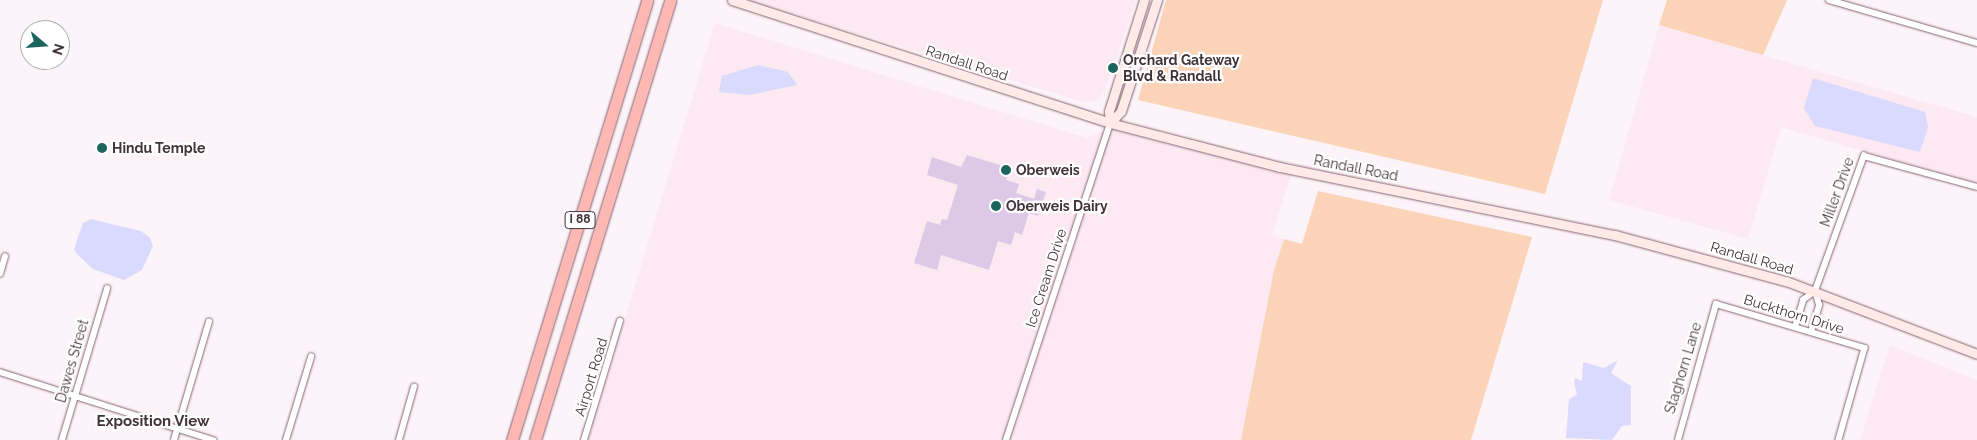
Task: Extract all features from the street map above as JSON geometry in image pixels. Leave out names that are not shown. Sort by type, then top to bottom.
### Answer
[{"type":"highway","name":"I 88","points":[[512,440],[647,0]]},
{"type":"highway","name":"I 88","points":[[535,440],[670,0]]},
{"type":"main road","name":"Randall Road","points":[[732,0],[1110,123],[1280,167],[1614,235],[1815,291],[1977,354]]},
{"type":"main road","points":[[1110,123],[1109,111],[1144,0]]},
{"type":"main road","points":[[1110,123],[1121,111],[1157,0]]},
{"type":"street","points":[[1829,0],[1977,44]]},
{"type":"street","name":"Ice Cream Drive","points":[[1006,440],[1110,123]]},
{"type":"street","name":"Miller Drive","points":[[1815,291],[1864,156],[1977,188]]},
{"type":"street","points":[[0,274],[5,257]]},
{"type":"street","name":"Dawes Street","points":[[62,440],[107,289]]},
{"type":"street","points":[[1794,327],[1803,300],[1815,291],[1819,305],[1811,332]]},
{"type":"street","name":"Buckthorn Drive","points":[[1716,304],[1865,348],[1839,440]]},
{"type":"street","name":"Staghorn Lane","points":[[1678,440],[1716,304]]},
{"type":"street","name":"Airport Road","points":[[584,440],[620,321]]},
{"type":"street","points":[[174,440],[209,322]]},
{"type":"street","points":[[286,440],[311,357]]},
{"type":"street","points":[[0,372],[213,440]]},
{"type":"street","points":[[399,440],[414,387]]},
{"type":"shaded area","points":[[747,0],[1136,0],[1105,91],[1097,100],[1083,102]]},
{"type":"shaded area","points":[[1166,0],[1603,0],[1545,194],[1138,100]]},
{"type":"shaded area","points":[[1667,0],[1787,0],[1763,55],[1659,25]]},
{"type":"shaded area","points":[[715,23],[1087,138],[1112,127],[1292,172],[1272,235],[1284,239],[1241,440],[588,440]]},
{"type":"shaded area","points":[[1659,25],[1977,117],[1977,185],[1781,127],[1748,239],[1609,200]]},
{"type":"shaded area","points":[[1318,191],[1532,237],[1471,440],[1241,440],[1274,270],[1284,239],[1302,244]]},
{"type":"shaded area","points":[[1890,345],[1977,380],[1977,440],[1860,440]]},
{"type":"water","points":[[758,65],[788,72],[797,85],[749,95],[719,92],[722,76]]},
{"type":"water","points":[[1813,78],[1925,112],[1928,127],[1920,152],[1815,126],[1804,108]]},
{"type":"water","points":[[91,219],[141,231],[150,238],[153,246],[142,270],[124,280],[93,269],[79,256],[74,250],[78,237],[83,223]]},
{"type":"water","points":[[1618,360],[1611,373],[1631,386],[1631,425],[1622,426],[1612,440],[1566,438],[1569,399],[1577,395],[1574,383],[1575,378],[1582,381],[1583,362],[1604,368]]},
{"type":"building","name":"Oberweis Dairy","points":[[967,155],[1010,168],[1006,180],[1019,184],[1016,193],[1034,199],[1037,189],[1046,192],[1038,216],[1029,213],[1022,235],[1015,232],[1011,245],[998,241],[989,270],[941,255],[937,270],[914,263],[927,221],[940,225],[942,219],[947,220],[958,185],[927,175],[932,157],[961,167]]},
{"type":"place","name":"Orchard Gateway Blvd & Randall","points":[[1113,68]]},
{"type":"place","name":"Hindu Temple","points":[[102,148]]},
{"type":"place","name":"Oberweis","points":[[1006,170]]},
{"type":"place","name":"Oberweis Dairy","points":[[996,206]]},
{"type":"district","name":"Exposition View","points":[[153,422]]}]
